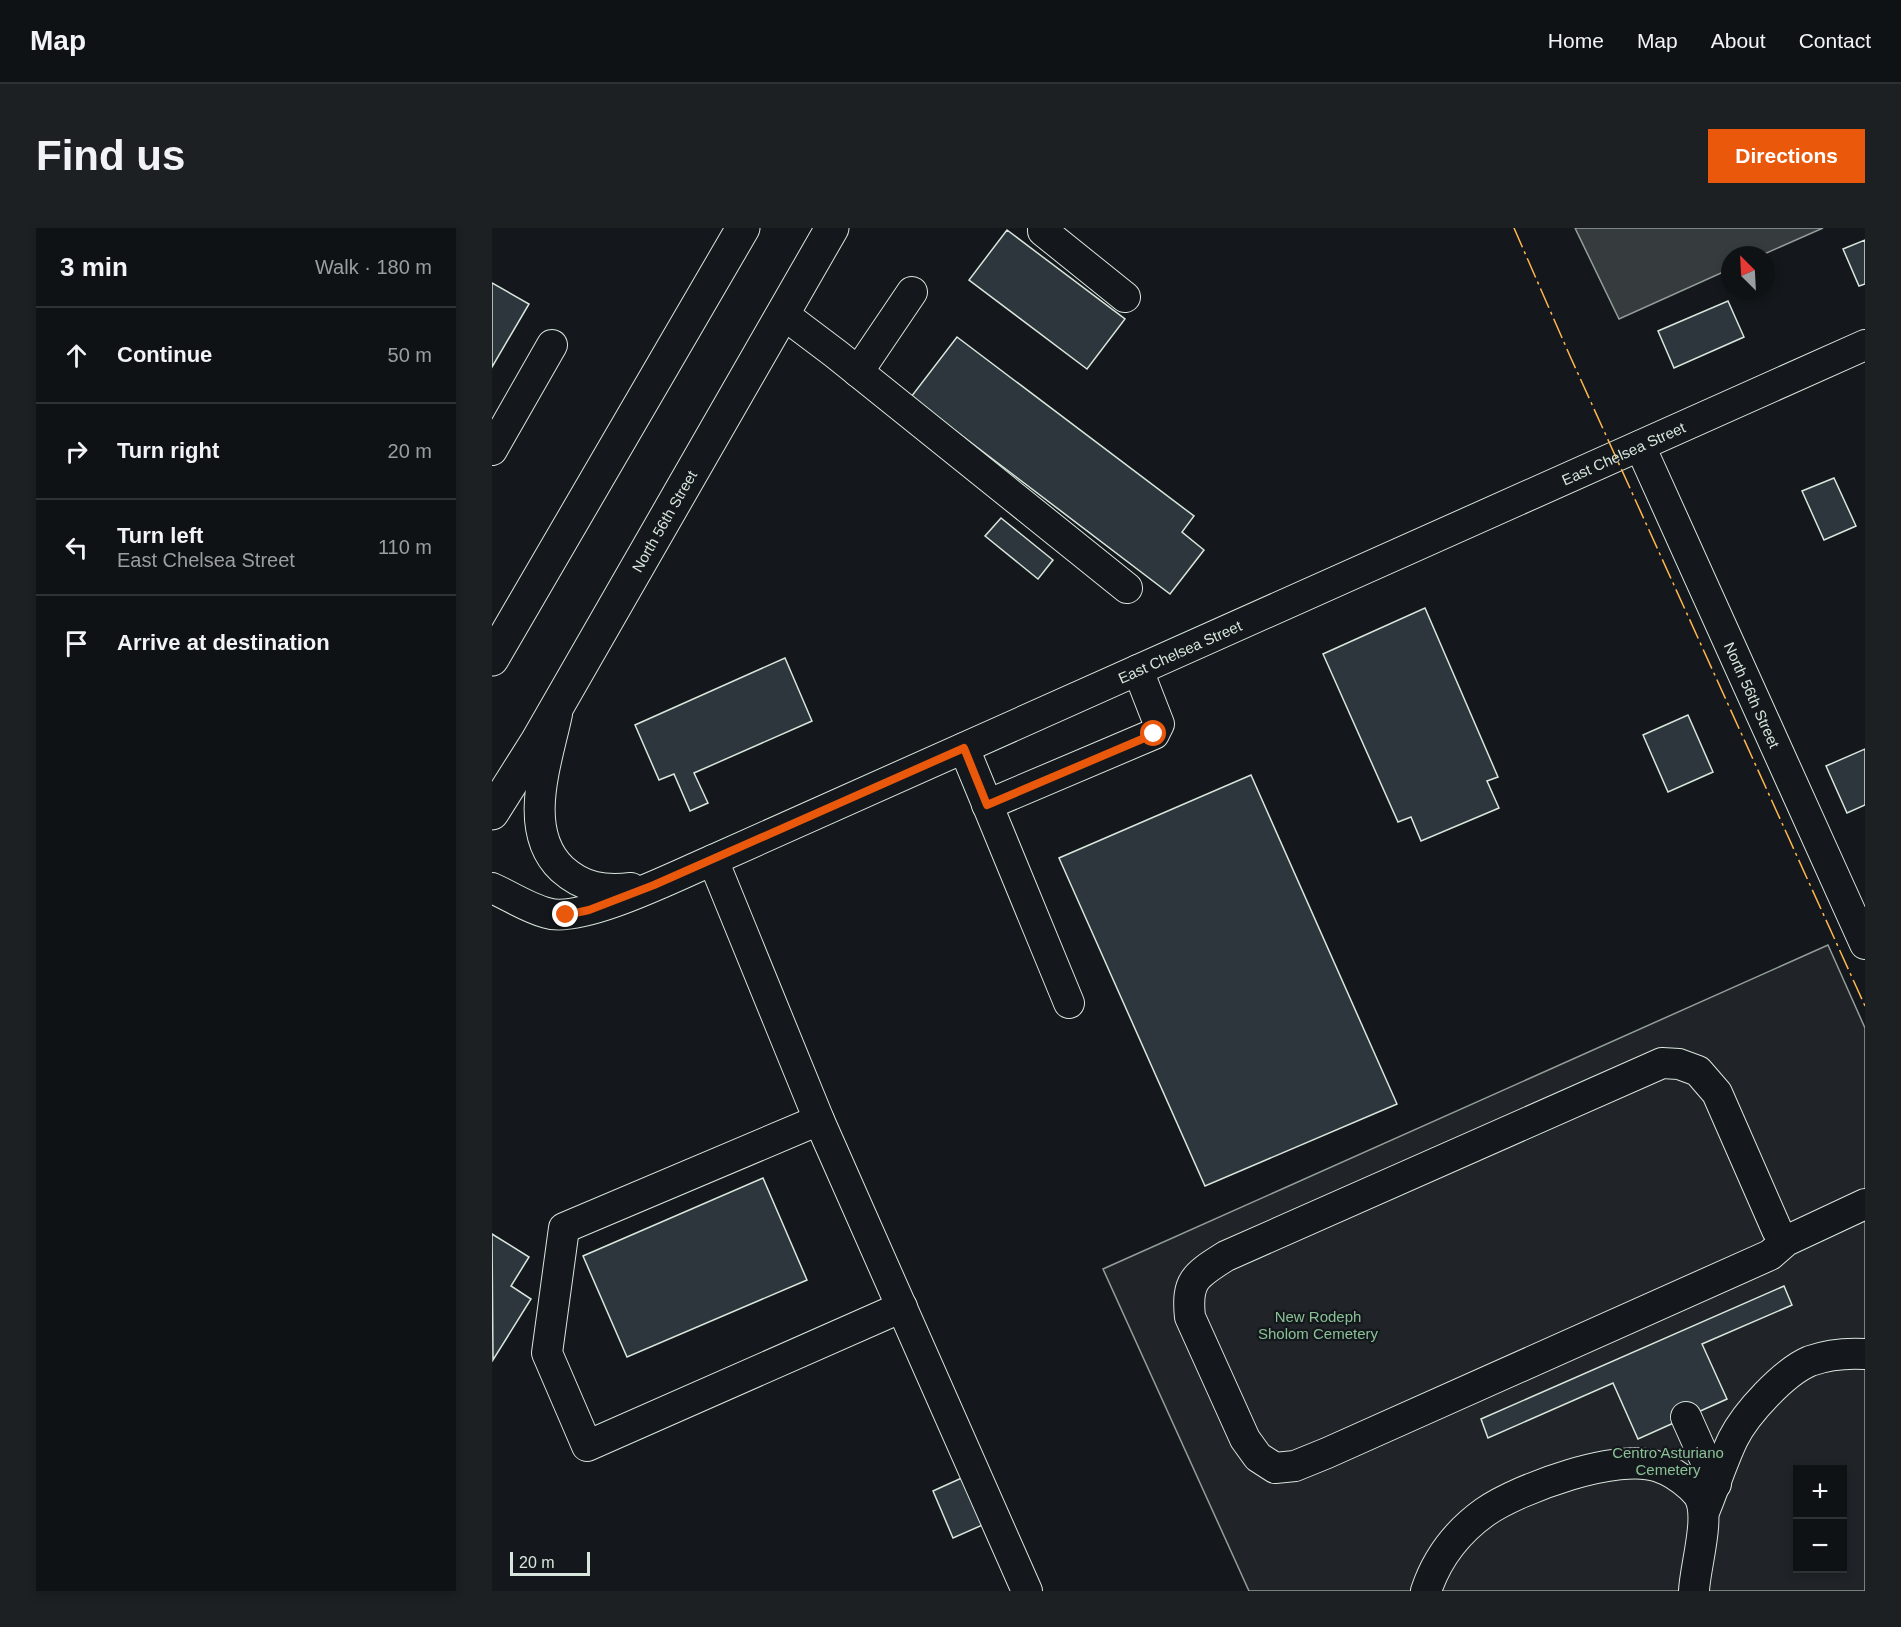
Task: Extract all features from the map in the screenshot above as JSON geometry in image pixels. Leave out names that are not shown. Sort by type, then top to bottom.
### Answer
[{"type":"main road","points":[[492,659],[743,228]]},
{"type":"main road","name":"North 56th Street","points":[[492,813],[560,702],[832,228]]},
{"type":"street","points":[[1043,228],[1042,231],[1125,297]]},
{"type":"street","points":[[858,372],[912,292]]},
{"type":"street","points":[[783,314],[1127,588]]},
{"type":"street","points":[[492,450],[552,345]]},
{"type":"street","name":"East Chelsea Street","points":[[492,888],[548,914],[566,915],[589,910],[654,885],[1865,345]]},
{"type":"street","name":"North 56th Street","points":[[1640,446],[1865,944]]},
{"type":"street","points":[[987,805],[1154,734],[1159,724],[1138,670]]},
{"type":"street","points":[[560,702],[542,782],[541,826],[545,846],[555,862],[570,876],[588,886],[604,890],[654,885]]},
{"type":"street","points":[[964,748],[1069,1003]]},
{"type":"street","points":[[713,860],[819,1120],[1027,1591]]},
{"type":"street","points":[[1786,1241],[1777,1230],[1717,1093],[1698,1071],[1679,1064],[1662,1063],[1226,1256],[1204,1270],[1192,1284],[1188,1297],[1190,1317],[1245,1438],[1258,1457],[1275,1468],[1295,1466],[1770,1255],[1786,1241],[1865,1204]]},
{"type":"street","points":[[819,1120],[564,1228],[547,1353],[588,1446],[902,1307]]},
{"type":"street","points":[[1694,1591],[1704,1512],[1733,1438],[1755,1407],[1779,1383],[1810,1361],[1849,1353],[1865,1354]]},
{"type":"street","points":[[1686,1417],[1716,1484]]},
{"type":"street","points":[[1426,1591],[1438,1561],[1453,1540],[1485,1512],[1508,1499],[1566,1475],[1631,1464],[1658,1466],[1681,1477],[1699,1496],[1704,1512]]},
{"type":"green space","name":"New Rodeph Sholom Cemetery","points":[[1828,945],[1865,1028],[1865,1591],[1249,1591],[1103,1269]]},
{"type":"shaded area","points":[[1575,228],[1823,228],[1775,249],[1775,246],[1721,246],[1721,273],[1619,319]]},
{"type":"building","points":[[1007,230],[1125,319],[1087,369],[969,280]]},
{"type":"building","points":[[1865,240],[1865,284],[1859,286],[1843,249]]},
{"type":"building","points":[[492,283],[529,304],[492,367]]},
{"type":"building","points":[[1728,301],[1744,337],[1674,368],[1658,331]]},
{"type":"building","points":[[957,337],[1194,516],[1182,532],[1204,550],[1170,594],[911,397]]},
{"type":"building","points":[[1834,478],[1856,526],[1824,540],[1802,491]]},
{"type":"building","points":[[1001,518],[1053,560],[1038,579],[985,536]]},
{"type":"building","points":[[1425,608],[1498,777],[1487,781],[1499,808],[1421,841],[1411,817],[1398,822],[1323,654]]},
{"type":"building","points":[[785,658],[812,721],[694,773],[708,803],[690,811],[674,774],[659,780],[635,725]]},
{"type":"building","points":[[1688,715],[1713,772],[1668,792],[1643,735]]},
{"type":"building","points":[[1865,749],[1865,805],[1847,813],[1826,766]]},
{"type":"building","points":[[1251,775],[1397,1104],[1205,1186],[1059,858]]},
{"type":"building","points":[[763,1178],[807,1280],[627,1357],[583,1256]]},
{"type":"building","points":[[492,1234],[529,1257],[511,1286],[531,1299],[493,1360]]},
{"type":"building","points":[[1784,1286],[1792,1305],[1702,1344],[1727,1399],[1638,1439],[1613,1383],[1488,1438],[1481,1419]]},
{"type":"building","points":[[966,1476],[987,1523],[953,1538],[933,1491]]},
{"type":"power","points":[[1514,228],[1865,1006]]},
{"type":"route","points":[[566,915],[589,910],[654,885],[964,748],[987,805],[1154,734]]},
{"type":"park label","name":"Centro Asturiano Cemetery","points":[[1668,1460]]}]
